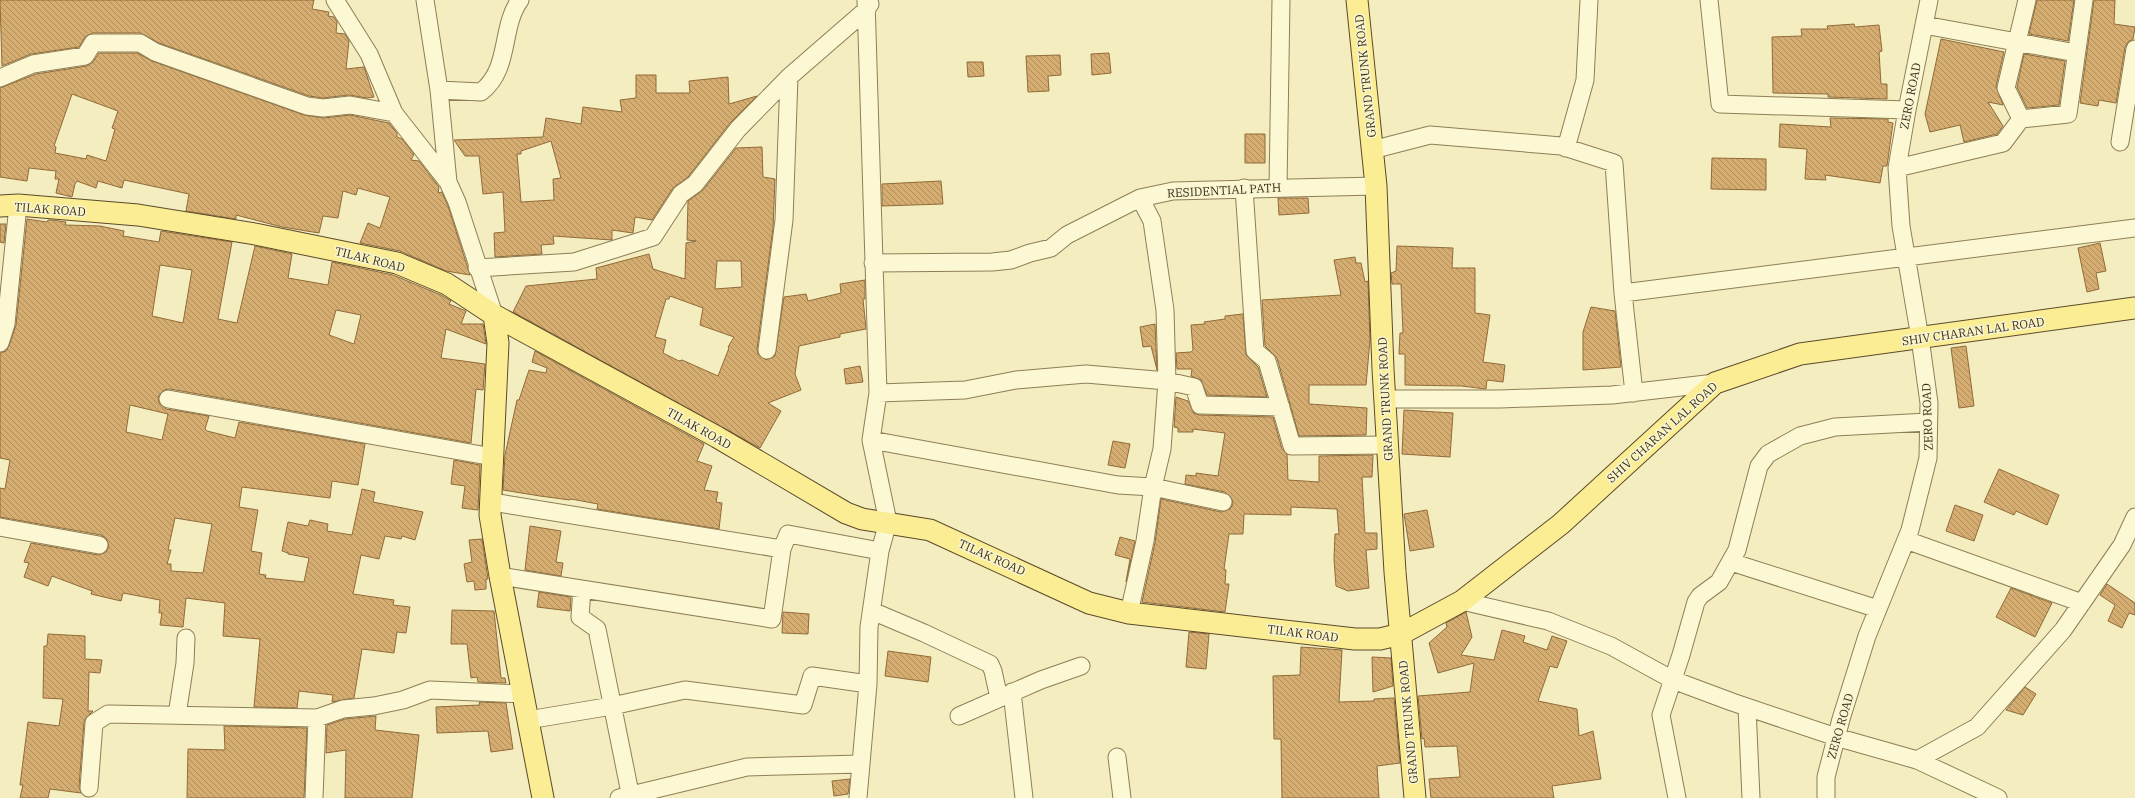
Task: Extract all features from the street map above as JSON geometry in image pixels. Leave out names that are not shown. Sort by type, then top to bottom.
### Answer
[{"type":"main road","name":"GRAND TRUNK ROAD","points":[[1357,0],[1376,186],[1385,399],[1401,634],[1415,798]]},
{"type":"main road","name":"TILAK ROAD","points":[[9,206],[138,215],[255,234],[398,263],[447,284],[494,315],[717,437],[846,513],[862,519],[930,530],[1090,603],[1129,613],[1355,639],[1380,639],[1401,634]]},
{"type":"main road","name":"SHIV CHARAN LAL ROAD","points":[[1401,634],[1462,601],[1561,524],[1715,383],[1800,354],[2135,308]]},
{"type":"main road","points":[[494,315],[498,343],[492,502],[490,515],[500,576],[543,798]]},
{"type":"street","points":[[335,0],[369,54],[394,113],[448,182],[457,202],[477,268],[494,315]]},
{"type":"street","points":[[425,0],[439,90],[448,182]]},
{"type":"street","points":[[439,90],[481,92],[492,84],[503,56],[514,8],[520,0]]},
{"type":"street","points":[[1278,187],[1281,0]]},
{"type":"street","points":[[1566,148],[1585,80],[1589,0]]},
{"type":"street","points":[[1709,0],[1720,104],[1906,110]]},
{"type":"street","name":"ZERO ROAD","points":[[1826,798],[1826,777],[1836,737],[1867,636],[1906,540],[1928,458],[1928,403],[1920,338],[1901,226],[1897,168],[1906,110],[1929,0]]},
{"type":"street","points":[[2021,119],[2006,88],[2027,0]]},
{"type":"street","points":[[1897,168],[2003,143],[2021,119],[2068,114],[2084,0]]},
{"type":"street","points":[[477,268],[574,262],[653,237],[681,194],[695,184],[738,129],[789,77],[868,4]]},
{"type":"street","points":[[858,798],[868,684],[869,627],[880,551],[888,522],[871,440],[878,393],[873,263],[868,4]]},
{"type":"street","points":[[1924,26],[2076,53]]},
{"type":"street","points":[[0,78],[33,64],[85,56],[93,42],[110,44],[128,42],[140,43],[155,52],[307,106],[323,108],[350,105],[394,113]]},
{"type":"street","points":[[2120,142],[2135,50]]},
{"type":"street","points":[[767,350],[784,220],[789,77]]},
{"type":"street","points":[[1372,150],[1430,136],[1566,148],[1614,162],[1623,293],[1634,393]]},
{"type":"street","name":"RESIDENTIAL PATH","points":[[873,263],[992,262],[1011,260],[1051,248],[1067,235],[1140,198],[1173,191],[1278,187],[1376,186]]},
{"type":"street","points":[[1244,188],[1255,351],[1267,361],[1292,446],[1388,445]]},
{"type":"street","points":[[1129,613],[1145,541],[1162,449],[1167,381],[1166,310],[1152,221],[1140,198]]},
{"type":"street","points":[[0,343],[6,324],[9,206]]},
{"type":"street","points":[[1623,293],[2135,228]]},
{"type":"street","points":[[878,393],[965,390],[1016,380],[1086,374],[1167,381],[1194,387],[1200,405],[1281,407]]},
{"type":"street","points":[[1385,399],[1500,399],[1612,395],[1715,383]]},
{"type":"street","points":[[168,399],[493,457]]},
{"type":"street","points":[[1677,798],[1661,715],[1696,602],[1700,596],[1719,582],[1737,550],[1759,466],[1768,454],[1800,436],[1835,427],[1928,422]]},
{"type":"street","points":[[871,440],[1118,485],[1154,487],[1223,502]]},
{"type":"street","points":[[492,502],[782,549]]},
{"type":"street","points":[[1917,760],[1976,727],[2063,630],[2122,545],[2135,517]]},
{"type":"street","points":[[0,527],[99,545]]},
{"type":"street","points":[[500,576],[772,619],[782,549],[788,534],[880,551]]},
{"type":"street","points":[[1906,540],[2082,603]]},
{"type":"street","points":[[1731,562],[1878,609]]},
{"type":"street","points":[[582,590],[580,617],[597,629],[612,706],[627,797],[747,767],[861,764]]},
{"type":"street","points":[[1462,601],[1548,621],[1611,646],[1673,680],[1836,737],[1917,760],[1998,798]]},
{"type":"street","points":[[872,611],[924,633],[990,664],[1005,695],[1024,798]]},
{"type":"street","points":[[176,716],[185,663],[186,638]]},
{"type":"street","points":[[958,716],[1041,680],[1081,666]]},
{"type":"street","points":[[528,720],[612,706],[685,690],[803,705],[812,676],[868,684]]},
{"type":"street","points":[[89,788],[94,723],[108,714],[317,718],[343,709],[374,706],[403,700],[430,690],[523,694]]},
{"type":"street","points":[[1747,707],[1751,798]]},
{"type":"street","points":[[314,798],[317,718]]},
{"type":"street","points":[[1117,757],[1122,798]]},
{"type":"building","points":[[0,0],[314,0],[312,9],[329,12],[328,16],[334,17],[337,22],[336,33],[345,34],[349,41],[346,69],[364,67],[374,97],[367,98],[349,95],[323,98],[309,96],[159,43],[140,33],[93,33],[85,37],[79,47],[31,54],[2,66]]},
{"type":"building","points":[[2037,0],[2074,0],[2068,41],[2029,34]]},
{"type":"building","points":[[2094,0],[2115,0],[2114,24],[2135,27],[2133,39],[2128,42],[2125,47],[2116,103],[2099,100],[2098,106],[2080,103]]},
{"type":"building","points":[[1854,24],[1855,27],[1879,25],[1882,51],[1879,52],[1881,84],[1887,84],[1887,99],[1828,97],[1828,94],[1773,93],[1772,37],[1802,36],[1801,29],[1828,29],[1827,26]]},
{"type":"building","points":[[1941,39],[2004,52],[1996,86],[2003,105],[1988,102],[2003,126],[1997,134],[1964,142],[1960,125],[1930,132],[1925,114]]},
{"type":"building","points":[[99,53],[137,53],[152,61],[304,115],[324,118],[350,115],[389,123],[397,133],[397,137],[402,139],[414,154],[411,160],[419,161],[439,187],[438,193],[442,192],[448,206],[470,275],[446,271],[400,251],[360,243],[368,223],[380,228],[390,197],[358,188],[356,195],[343,191],[338,218],[323,216],[319,233],[282,227],[236,215],[236,219],[186,211],[189,194],[124,180],[122,188],[98,181],[96,188],[77,181],[72,197],[56,193],[59,179],[55,179],[56,171],[29,168],[27,181],[0,177],[0,88],[36,74],[87,66],[93,62]],"holes":[[[72,94],[118,111],[112,128],[115,129],[106,161],[87,155],[86,159],[55,153],[56,147],[54,146]]]},
{"type":"building","points":[[1109,53],[1111,73],[1092,75],[1091,54]]},
{"type":"building","points":[[2024,54],[2065,61],[2059,105],[2027,108],[2017,87]]},
{"type":"building","points":[[1060,55],[1061,75],[1048,76],[1049,91],[1028,92],[1026,56]]},
{"type":"building","points":[[967,62],[983,62],[984,76],[968,77]]},
{"type":"building","points":[[636,75],[656,75],[656,93],[690,93],[689,81],[728,77],[729,104],[757,96],[730,123],[688,177],[673,188],[652,220],[635,217],[633,233],[612,230],[612,240],[553,236],[554,244],[541,245],[542,254],[495,257],[494,233],[505,232],[503,192],[483,194],[479,156],[465,156],[454,140],[543,137],[546,118],[581,124],[583,107],[622,112],[620,100],[636,98]],"holes":[[[551,141],[561,178],[553,179],[554,200],[521,202],[517,154],[521,154],[521,151]]]},
{"type":"building","points":[[1830,118],[1888,119],[1888,122],[1893,123],[1887,166],[1883,166],[1880,183],[1825,175],[1826,180],[1805,179],[1807,149],[1779,147],[1780,124],[1831,127]]},
{"type":"building","points":[[1245,134],[1265,134],[1265,163],[1245,163]]},
{"type":"building","points":[[762,147],[763,177],[775,179],[773,228],[757,349],[758,354],[766,360],[775,356],[784,297],[806,294],[808,301],[841,293],[840,284],[865,280],[865,299],[863,299],[866,329],[840,334],[840,337],[799,346],[795,374],[801,390],[768,403],[781,411],[760,448],[513,312],[526,286],[597,279],[596,268],[649,254],[653,269],[685,279],[686,243],[696,241],[687,240],[688,201],[703,190],[736,148]],"holes":[[[717,261],[741,261],[742,287],[715,289]],[[670,296],[703,308],[700,325],[734,337],[728,347],[729,348],[718,376],[682,360],[679,361],[663,353],[666,340],[655,337],[666,299],[669,299]]]},
{"type":"building","points":[[1712,158],[1766,159],[1766,190],[1711,189]]},
{"type":"building","points":[[941,181],[943,204],[882,206],[882,184]]},
{"type":"building","points":[[1278,198],[1308,198],[1309,213],[1279,215]]},
{"type":"building","points":[[27,219],[47,222],[48,220],[52,220],[66,222],[65,225],[100,226],[124,231],[123,236],[159,242],[161,231],[232,242],[218,319],[237,323],[255,246],[292,254],[288,278],[328,285],[332,262],[393,275],[441,295],[451,301],[449,304],[466,311],[461,324],[483,324],[486,344],[446,329],[441,358],[485,364],[483,390],[476,389],[471,443],[170,389],[164,390],[158,397],[159,403],[166,409],[209,416],[205,429],[207,431],[235,438],[239,422],[365,444],[358,485],[332,481],[330,498],[242,487],[239,507],[258,510],[251,551],[262,553],[259,574],[266,575],[265,578],[304,582],[309,558],[288,554],[282,551],[288,522],[308,526],[310,520],[328,524],[327,531],[352,535],[362,489],[375,492],[373,502],[423,512],[415,540],[402,536],[401,539],[385,536],[379,559],[361,555],[353,594],[394,600],[393,605],[410,607],[406,633],[397,632],[394,653],[362,649],[354,698],[332,702],[333,695],[299,691],[297,708],[254,707],[260,639],[223,636],[225,603],[186,598],[183,627],[160,625],[162,613],[159,613],[160,600],[123,593],[121,601],[91,594],[92,591],[52,576],[48,586],[24,577],[29,563],[24,562],[31,543],[98,555],[106,552],[109,546],[106,538],[101,535],[0,517],[0,488],[5,489],[10,460],[0,458],[0,353],[6,351],[9,346],[16,325]],"holes":[[[160,265],[192,270],[183,323],[152,316]],[[336,310],[361,315],[354,344],[329,335]],[[130,405],[168,414],[162,440],[126,432]],[[175,518],[212,524],[203,573],[171,571],[171,564],[167,564],[171,550],[168,550]]]},
{"type":"building","points":[[0,224],[6,224],[4,243],[0,242]]},
{"type":"building","points":[[2100,243],[2106,271],[2096,273],[2099,289],[2087,292],[2078,248]]},
{"type":"building","points":[[1397,246],[1453,248],[1452,268],[1475,268],[1475,313],[1490,315],[1483,362],[1505,365],[1503,382],[1487,380],[1486,389],[1462,386],[1405,385],[1405,354],[1399,354],[1400,333],[1403,333],[1401,284],[1392,284],[1391,273],[1396,271]]},
{"type":"building","points":[[1355,257],[1356,263],[1361,263],[1365,282],[1368,281],[1370,340],[1366,385],[1309,385],[1309,404],[1367,408],[1366,435],[1299,436],[1277,358],[1265,346],[1262,300],[1341,295],[1334,260]]},
{"type":"building","points":[[1591,307],[1615,311],[1621,367],[1583,370],[1583,332]]},
{"type":"building","points":[[1243,314],[1246,355],[1258,367],[1267,397],[1207,395],[1201,380],[1191,376],[1192,369],[1177,369],[1176,353],[1191,352],[1193,350],[1191,325],[1205,324],[1204,322],[1225,319],[1225,316]]},
{"type":"building","points":[[1155,324],[1157,370],[1151,346],[1143,347],[1140,327]]},
{"type":"building","points":[[1966,346],[1974,406],[1959,408],[1951,348]]},
{"type":"building","points":[[535,351],[704,444],[697,461],[712,466],[704,490],[718,492],[716,502],[722,503],[719,529],[597,509],[598,504],[571,499],[503,490],[505,455],[517,400],[519,400],[529,370],[546,373],[547,368],[532,362]]},
{"type":"building","points":[[860,366],[863,382],[846,384],[844,369]]},
{"type":"building","points":[[1176,397],[1188,401],[1194,413],[1199,415],[1273,417],[1282,449],[1287,454],[1288,480],[1319,482],[1319,456],[1373,455],[1372,477],[1362,477],[1365,533],[1377,533],[1377,549],[1366,550],[1369,588],[1348,591],[1336,586],[1334,559],[1335,534],[1339,534],[1337,509],[1291,507],[1291,515],[1244,514],[1243,534],[1229,534],[1224,569],[1226,570],[1225,584],[1229,584],[1225,612],[1142,602],[1155,543],[1161,499],[1221,512],[1230,509],[1233,504],[1232,499],[1225,492],[1185,484],[1186,475],[1196,476],[1196,473],[1218,476],[1225,433],[1193,429],[1193,432],[1178,432],[1178,428],[1174,427]]},
{"type":"building","points":[[1404,410],[1453,413],[1450,457],[1402,454]]},
{"type":"building","points":[[1113,441],[1130,444],[1125,468],[1108,465]]},
{"type":"building","points":[[454,460],[480,465],[478,510],[462,508],[465,486],[451,484]]},
{"type":"building","points":[[1999,469],[2059,495],[2047,525],[2016,511],[2014,515],[1984,502]]},
{"type":"building","points":[[1955,505],[1983,515],[1974,541],[1946,531]]},
{"type":"building","points":[[1427,510],[1434,547],[1410,551],[1404,514]]},
{"type":"building","points":[[530,526],[561,531],[556,562],[563,563],[561,576],[525,570]]},
{"type":"building","points":[[1120,537],[1135,541],[1126,582],[1130,559],[1115,555]]},
{"type":"building","points":[[482,539],[488,579],[486,579],[486,589],[475,590],[474,581],[467,582],[464,564],[472,562],[469,540]]},
{"type":"building","points":[[2107,584],[2135,603],[2135,615],[2129,613],[2122,628],[2108,621],[2115,605],[2100,595]]},
{"type":"building","points":[[2011,588],[2052,603],[2035,637],[1996,617]]},
{"type":"building","points":[[539,592],[571,597],[570,611],[537,607]]},
{"type":"building","points":[[452,610],[494,611],[501,678],[505,678],[506,683],[478,682],[477,677],[471,678],[467,644],[451,644]]},
{"type":"building","points":[[783,612],[809,614],[808,634],[782,633]]},
{"type":"building","points":[[1466,612],[1472,637],[1461,655],[1494,660],[1502,630],[1525,636],[1523,642],[1547,650],[1552,636],[1567,641],[1557,668],[1550,666],[1538,701],[1577,709],[1579,736],[1593,731],[1601,779],[1552,786],[1554,798],[1431,798],[1429,779],[1460,777],[1457,746],[1425,747],[1424,738],[1422,739],[1418,696],[1470,692],[1474,663],[1438,673],[1429,643],[1447,627],[1446,623]]},
{"type":"building","points":[[1189,632],[1209,634],[1206,669],[1186,667]]},
{"type":"building","points":[[48,634],[85,636],[85,659],[102,660],[100,673],[89,672],[88,711],[93,711],[84,722],[79,787],[81,793],[50,789],[48,798],[20,798],[23,785],[20,785],[28,722],[59,726],[63,699],[43,698],[44,646],[47,646]]},
{"type":"building","points":[[1301,647],[1342,650],[1339,702],[1374,701],[1374,699],[1394,698],[1400,763],[1377,766],[1379,798],[1282,798],[1281,739],[1274,739],[1273,676],[1300,675]]},
{"type":"building","points":[[888,651],[931,657],[928,682],[885,676]]},
{"type":"building","points":[[1372,657],[1391,658],[1393,686],[1373,692]]},
{"type":"building","points":[[2025,687],[2036,694],[2023,715],[2006,710]]},
{"type":"building","points":[[479,702],[506,703],[513,749],[491,752],[488,731],[437,733],[436,707],[480,705]]},
{"type":"building","points":[[376,716],[375,730],[419,735],[412,798],[345,798],[346,750],[326,753],[327,725],[345,719]]},
{"type":"building","points":[[224,726],[307,728],[304,798],[187,798],[188,749],[225,750]]},
{"type":"building","points":[[850,779],[848,794],[834,796],[832,781]]}]
